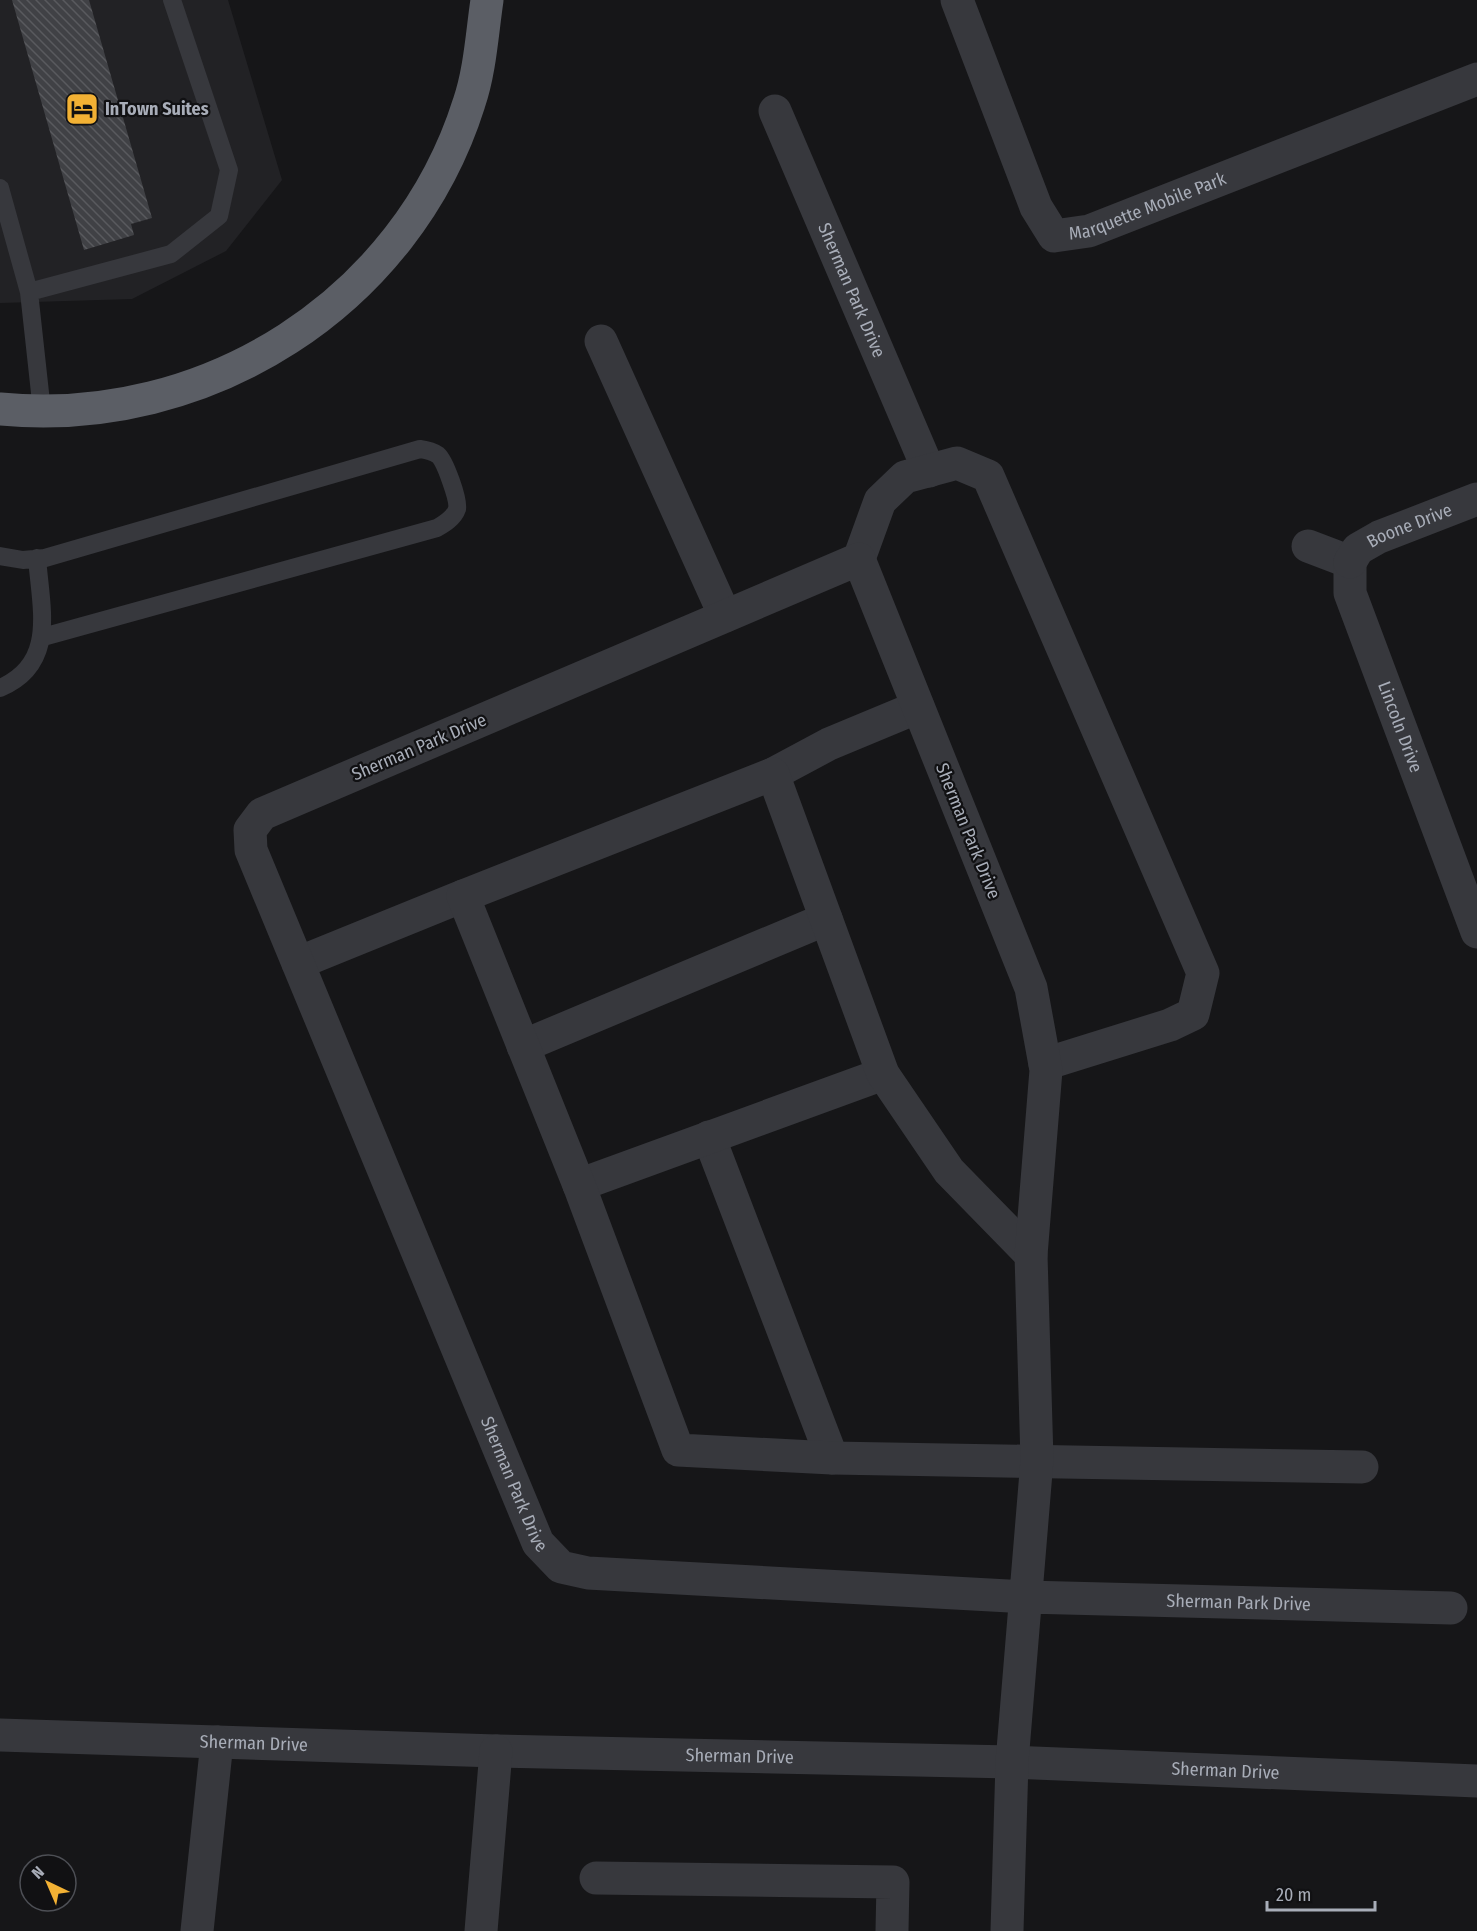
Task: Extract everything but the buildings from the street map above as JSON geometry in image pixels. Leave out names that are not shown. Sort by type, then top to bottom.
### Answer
[{"type":"highway","points":[[0,409],[78,410],[137,403],[188,388],[251,362],[294,336],[341,298],[397,240],[415,216],[448,157],[470,102],[487,0]]},
{"type":"street","name":"Marquette Mobile Park","points":[[957,0],[1036,207],[1054,236],[1089,231],[1477,79]]},
{"type":"street","name":"Sherman Park Drive","points":[[776,111],[929,471]]},
{"type":"street","points":[[601,341],[725,616]]},
{"type":"street","points":[[859,559],[880,501],[905,477],[957,463],[988,476],[1203,973],[1192,1014],[1170,1025],[1045,1064]]},
{"type":"street","name":"Boone Drive","points":[[1350,562],[1358,549],[1379,537],[1477,499]]},
{"type":"street","points":[[1308,546],[1350,562]]},
{"type":"street","name":"Sherman Park Drive","points":[[1007,1931],[1012,1762],[1026,1597],[1037,1460],[1031,1255],[1045,1064],[1031,988],[859,559],[262,814],[250,830],[251,850],[538,1543],[561,1568],[588,1573],[1026,1597],[1450,1608]]},
{"type":"street","name":"Lincoln Drive","points":[[1350,562],[1350,593],[1477,932]]},
{"type":"street","points":[[298,963],[773,774],[829,744],[918,706]]},
{"type":"street","points":[[773,774],[883,1074],[949,1171],[1031,1255]]},
{"type":"street","points":[[463,896],[579,1185],[678,1450],[832,1458],[1362,1467]]},
{"type":"street","points":[[524,1046],[826,919]]},
{"type":"street","points":[[579,1185],[883,1074]]},
{"type":"street","points":[[709,1137],[832,1458]]},
{"type":"street","name":"Sherman Drive","points":[[0,1735],[496,1751],[1012,1762],[1477,1781]]},
{"type":"street","points":[[197,1931],[217,1742]]},
{"type":"street","points":[[481,1931],[496,1751]]},
{"type":"street","points":[[596,1878],[893,1882],[892,1931]]},
{"type":"lane","points":[[29,292],[171,254],[219,216],[229,170],[172,0]]},
{"type":"lane","points":[[0,188],[29,292],[42,411]]},
{"type":"lane","points":[[0,556],[23,560],[37,558],[420,449],[430,450],[440,457],[457,502],[452,517],[437,528],[43,637]]},
{"type":"lane","points":[[0,688],[26,674],[43,637],[37,558]]},
{"type":"shaded area","points":[[0,0],[228,0],[282,180],[226,251],[132,299],[0,303]]},
{"type":"place","name":"InTown Suites","points":[[82,109]]}]
